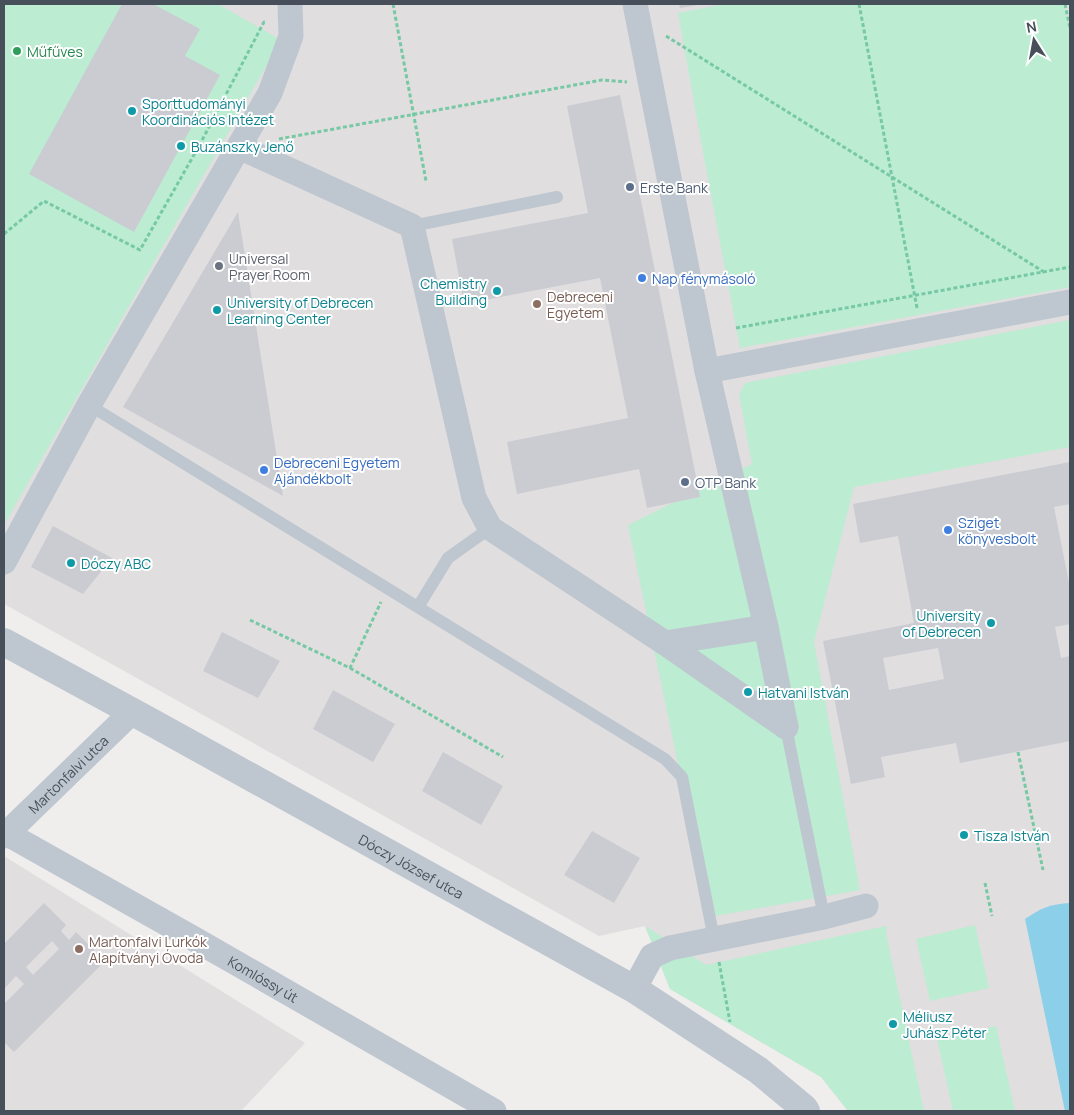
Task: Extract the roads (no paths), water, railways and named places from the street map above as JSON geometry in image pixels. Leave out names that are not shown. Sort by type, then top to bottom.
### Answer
[{"type":"street","points":[[4,562],[89,405],[270,93],[291,36],[290,11]]},
{"type":"street","points":[[636,11],[707,370],[766,627],[786,726]]},
{"type":"street","points":[[239,146],[412,226],[474,498],[490,528],[665,643],[786,726]]},
{"type":"street","points":[[707,370],[1070,302]]},
{"type":"street","points":[[665,643],[766,627]]},
{"type":"street","name":"Dóczy József utca","points":[[4,642],[634,989],[758,1070],[806,1111]]},
{"type":"street","name":"Martonfalvi utca","points":[[5,834],[132,712]]},
{"type":"street","name":"Komlóssy út","points":[[5,834],[196,940],[494,1111]]},
{"type":"street","points":[[634,989],[652,956],[670,948],[824,917],[866,906]]},
{"type":"lane","points":[[412,226],[557,196]]},
{"type":"lane","points":[[89,405],[665,758],[682,777],[714,939]]},
{"type":"lane","points":[[418,607],[448,558],[490,528]]},
{"type":"lane","points":[[786,726],[824,917]]},
{"type":"water","points":[[1070,903],[1070,1111],[1065,1111],[1025,919],[1046,907]]},
{"type":"place","name":"Műfűves","points":[[17,51]]},
{"type":"place","name":"Sporttudományi Koordinációs Intézet","points":[[132,111]]},
{"type":"place","name":"Buzánszky Jenő","points":[[181,146]]},
{"type":"place","name":"Erste Bank","points":[[630,187]]},
{"type":"place","name":"Universal Prayer Room","points":[[219,266]]},
{"type":"place","name":"Nap fénymásoló","points":[[642,278]]},
{"type":"place","name":"Chemistry Building","points":[[497,291]]},
{"type":"place","name":"Debreceni Egyetem","points":[[537,304]]},
{"type":"place","name":"University of Debrecen Learning Center","points":[[217,310]]},
{"type":"place","name":"Debreceni Egyetem Ajándékbolt","points":[[264,470]]},
{"type":"place","name":"OTP Bank","points":[[685,482]]},
{"type":"place","name":"Sziget könyvesbolt","points":[[948,530]]},
{"type":"place","name":"Dóczy ABC","points":[[71,563]]},
{"type":"place","name":"University of Debrecen","points":[[991,623]]},
{"type":"place","name":"Hatvani István","points":[[748,692]]},
{"type":"place","name":"Tisza István","points":[[964,835]]},
{"type":"place","name":"Martonfalvi Lurkók Alapítványi Óvoda","points":[[79,949]]},
{"type":"place","name":"Méliusz Juhász Péter","points":[[893,1024]]}]
